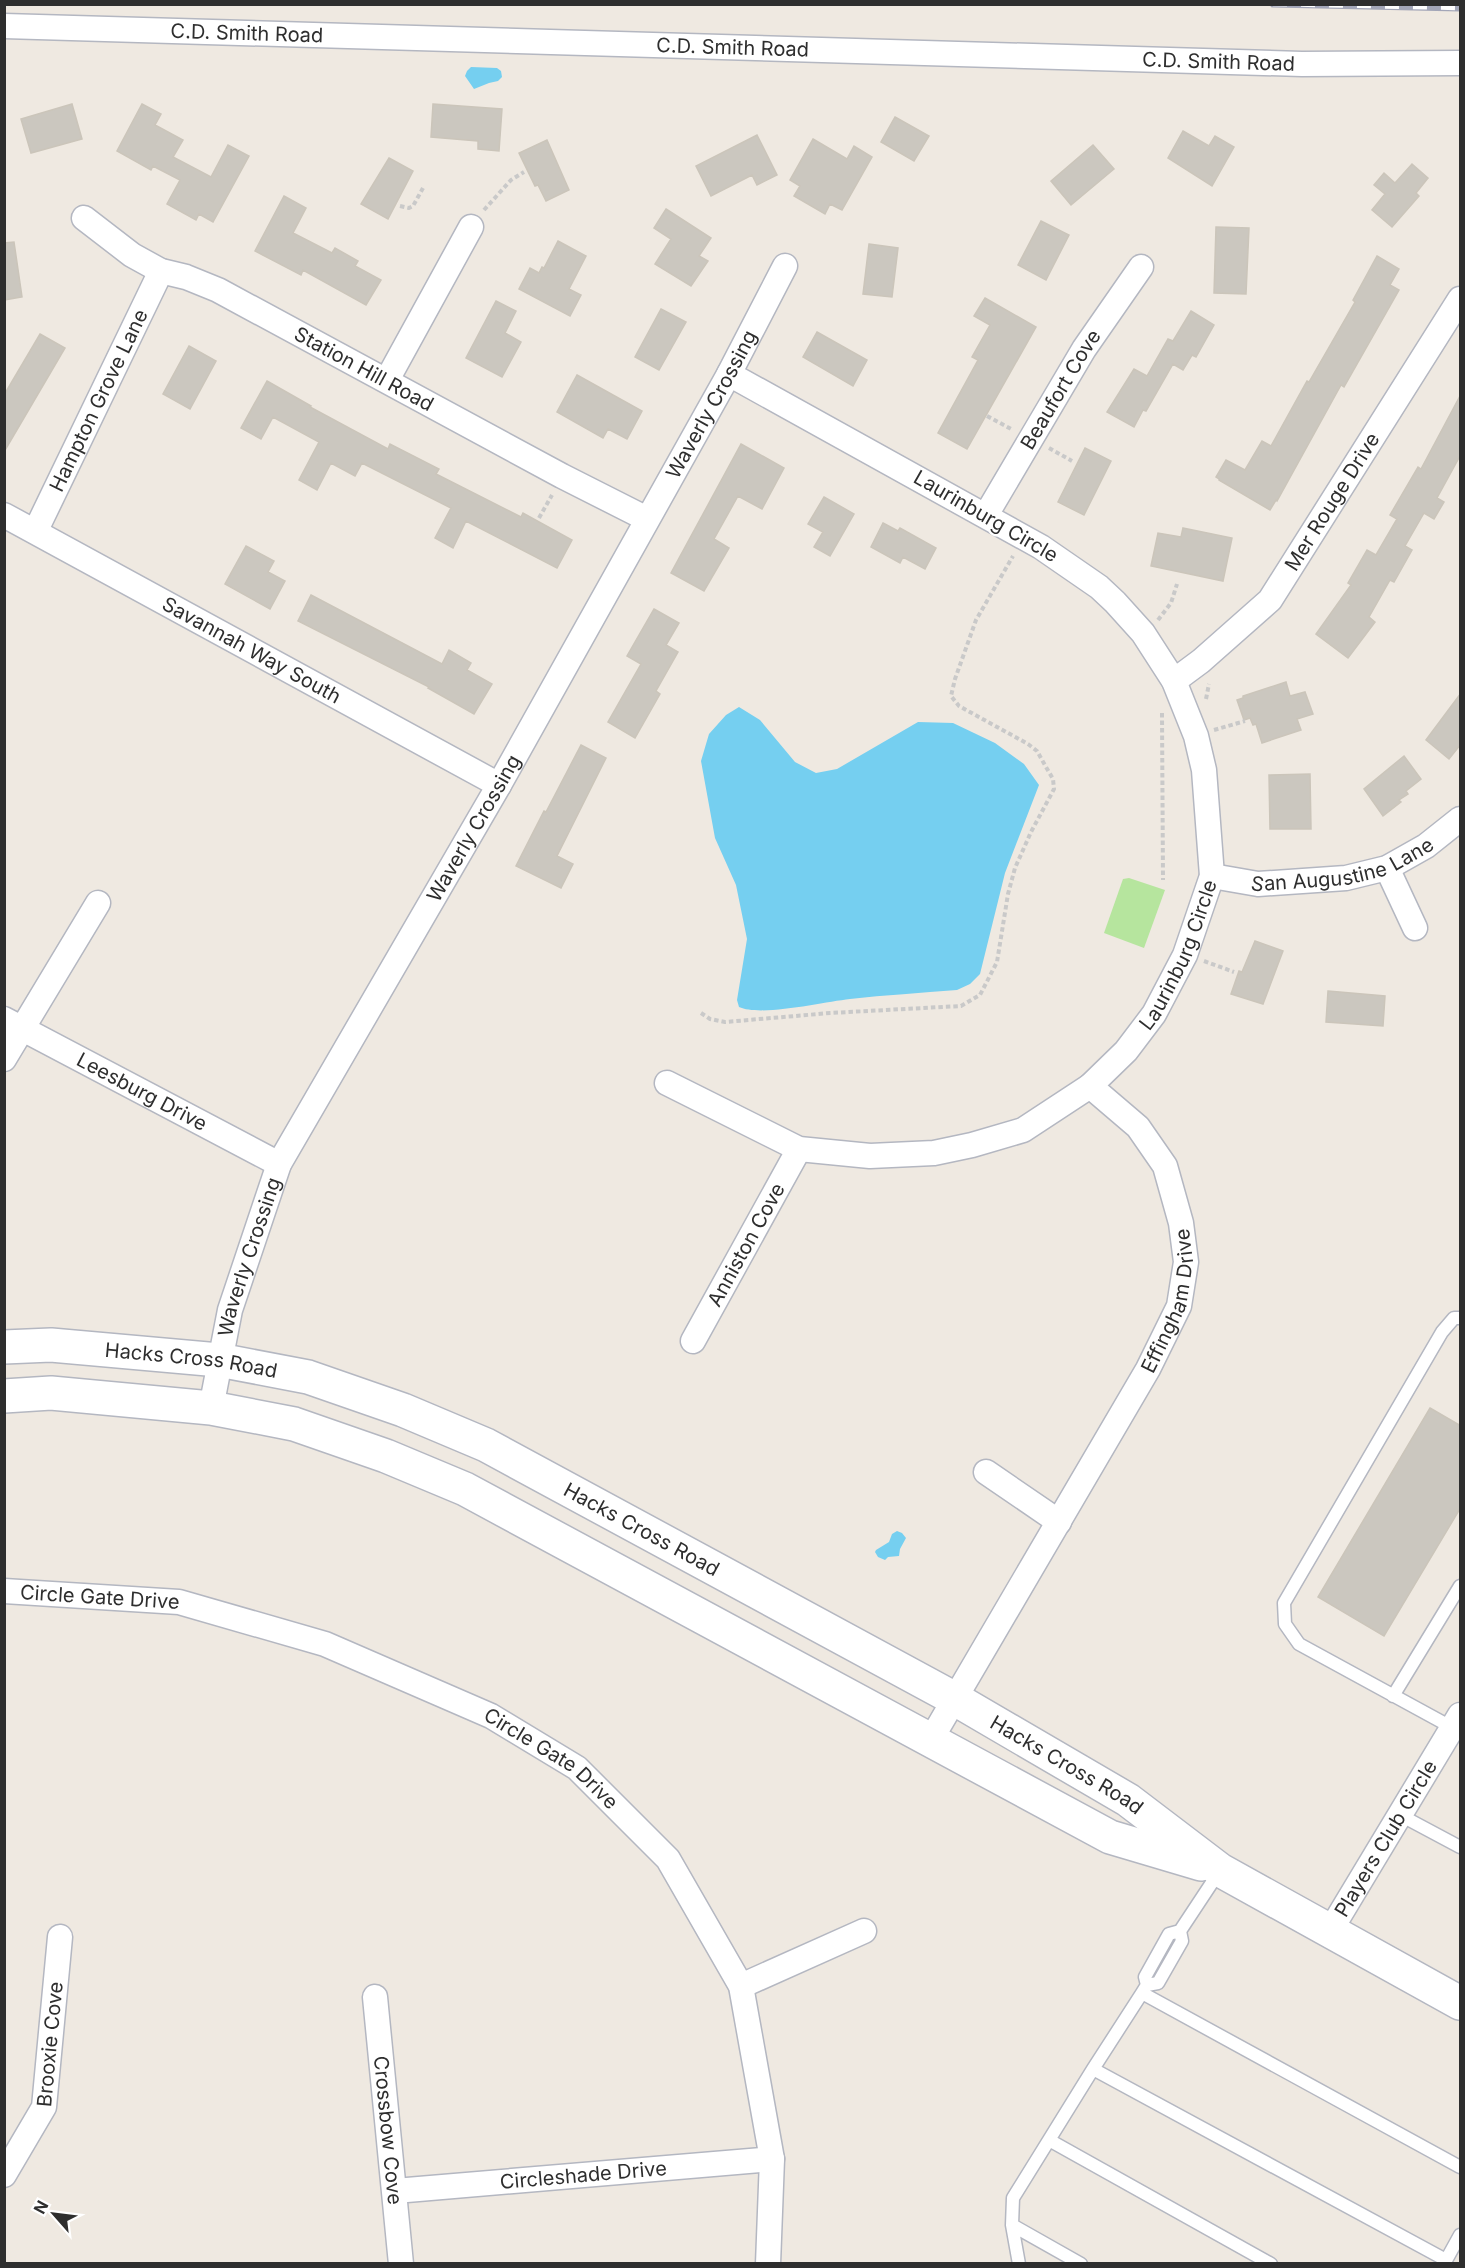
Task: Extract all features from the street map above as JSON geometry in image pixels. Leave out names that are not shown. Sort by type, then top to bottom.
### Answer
[{"type":"main road","name":"Hacks Cross Road","points":[[4,1347],[51,1345],[219,1360],[309,1377],[403,1410],[486,1445],[955,1699],[1128,1800],[1220,1870],[1461,2003]]},
{"type":"main road","name":"Hacks Cross Road","points":[[4,1396],[51,1393],[211,1408],[294,1424],[386,1456],[465,1489],[1110,1837],[1220,1870]]},
{"type":"street","name":"C.D. Smith Road","points":[[4,26],[1290,63],[1461,63]]},
{"type":"street","name":"Station Hill Road","points":[[84,218],[132,255],[161,271],[186,277],[218,290],[562,476],[647,519]]},
{"type":"street","points":[[387,380],[471,227]]},
{"type":"street","name":"Waverly Crossing","points":[[211,1408],[230,1310],[279,1164],[499,785],[729,374],[785,266]]},
{"type":"street","name":"Beaufort Cove","points":[[986,515],[1084,349],[1142,267]]},
{"type":"street","name":"Hampton Grove Lane","points":[[36,530],[161,271]]},
{"type":"street","name":"Mer Rouge Drive","points":[[1174,681],[1201,661],[1270,600],[1461,299]]},
{"type":"street","name":"Laurinburg Circle","points":[[667,1083],[799,1149],[870,1156],[934,1153],[1023,1130],[1090,1086],[1126,1051],[1154,1014],[1185,954],[1212,876],[1204,770],[1210,731],[1143,633],[1115,602],[1083,574],[1041,547],[729,374]]},
{"type":"street","name":"Savannah Way South","points":[[4,514],[499,785]]},
{"type":"street","name":"San Augustine Lane","points":[[1212,876],[1258,884],[1335,880],[1387,868],[1426,846],[1461,819]]},
{"type":"street","points":[[1387,868],[1415,928]]},
{"type":"street","points":[[4,1059],[13,1024],[98,903]]},
{"type":"street","name":"Leesburg Drive","points":[[13,1024],[279,1164]]},
{"type":"street","name":"Effingham Drive","points":[[930,1741],[1148,1369],[1179,1306],[1186,1262],[1181,1223],[1165,1166],[1138,1126],[1090,1086]]},
{"type":"street","name":"Anniston Cove","points":[[693,1341],[799,1149]]},
{"type":"street","points":[[986,1472],[1059,1522]]},
{"type":"street","name":"Circle Gate Drive","points":[[4,1591],[179,1602],[325,1644],[491,1716],[577,1768],[668,1859],[741,1986],[772,2158],[768,2264]]},
{"type":"street","name":"Players Club Circle","points":[[1330,1931],[1457,1722]]},
{"type":"street","points":[[741,1986],[864,1930]]},
{"type":"street","name":"Brooxie Cove","points":[[4,2175],[44,2107],[60,1937]]},
{"type":"street","name":"Crossbow Cove","points":[[375,1997],[401,2264]]},
{"type":"street","name":"Circleshade Drive","points":[[395,2191],[772,2158]]},
{"type":"lane","points":[[1457,1722],[1393,1695],[1299,1644],[1285,1624],[1284,1603],[1442,1332],[1455,1318],[1461,1318]]},
{"type":"lane","points":[[1393,1695],[1461,1586]]},
{"type":"lane","points":[[1400,1815],[1461,1847]]},
{"type":"lane","points":[[1019,2264],[1012,2225],[1013,2198],[1145,1989],[1158,1983],[1182,1941],[1180,1931],[1220,1870]]},
{"type":"lane","points":[[1145,1989],[1461,2167]]},
{"type":"lane","points":[[1093,2069],[1445,2262],[1461,2235]]},
{"type":"lane","points":[[1049,2140],[1271,2264]]},
{"type":"lane","points":[[1012,2225],[1080,2264]]},
{"type":"path","points":[[471,227],[511,180],[524,171]]},
{"type":"path","points":[[400,206],[409,208],[413,206],[423,188]]},
{"type":"path","points":[[987,416],[1031,440]]},
{"type":"path","points":[[1004,550],[1020,558]]},
{"type":"path","points":[[701,1013],[710,1019],[725,1022],[830,1013],[961,1006],[980,995],[997,962],[1008,894],[1015,868],[1030,832],[1054,789],[1053,779],[1037,751],[959,706],[951,696],[975,620],[1014,555]]},
{"type":"path","points":[[1143,633],[1165,613],[1177,584]]},
{"type":"path","points":[[1206,703],[1206,690],[1213,679]]},
{"type":"path","points":[[1162,707],[1163,880]]},
{"type":"path","points":[[1210,731],[1245,721]]},
{"type":"path","points":[[1185,954],[1234,972]]},
{"type":"green space","points":[[1129,878],[1165,890],[1144,948],[1104,933],[1123,879]]},
{"type":"water","points":[[471,67],[497,68],[501,71],[502,77],[498,81],[474,89],[465,76]]},
{"type":"water","points":[[739,707],[760,720],[795,762],[816,773],[837,769],[918,722],[953,723],[995,743],[1024,764],[1039,785],[1005,873],[980,974],[970,984],[957,990],[850,999],[777,1010],[749,1010],[739,1007],[737,1000],[747,939],[736,885],[715,838],[701,761],[709,734],[726,715]]},
{"type":"water","points":[[897,1531],[906,1538],[899,1556],[888,1557],[885,1560],[878,1557],[876,1550],[889,1542],[892,1534]]},
{"type":"building","points":[[72,104],[82,139],[31,153],[21,119]]},
{"type":"building","points":[[142,104],[161,114],[155,125],[183,140],[173,157],[211,177],[228,145],[249,156],[213,222],[199,214],[196,220],[167,204],[180,180],[153,166],[151,170],[117,151]]},
{"type":"building","points":[[433,104],[502,109],[499,151],[478,149],[478,141],[431,137]]},
{"type":"building","points":[[895,117],[929,136],[914,161],[881,142]]},
{"type":"building","points":[[1183,131],[1209,146],[1215,136],[1234,147],[1212,186],[1168,158]]},
{"type":"building","points":[[757,135],[777,175],[757,185],[752,175],[711,196],[696,166]]},
{"type":"building","points":[[813,139],[847,159],[854,146],[872,157],[842,210],[830,204],[825,214],[794,196],[800,186],[790,180]]},
{"type":"building","points":[[547,140],[569,190],[546,201],[538,185],[535,186],[519,153]]},
{"type":"building","points":[[1093,145],[1114,169],[1071,205],[1051,181]]},
{"type":"building","points":[[389,158],[413,171],[388,219],[361,204]]},
{"type":"building","points":[[1412,164],[1428,178],[1416,193],[1419,196],[1392,227],[1372,210],[1385,194],[1374,185],[1384,173],[1395,183]]},
{"type":"building","points":[[284,196],[306,208],[293,233],[332,253],[335,248],[358,261],[355,266],[381,280],[366,305],[303,270],[301,275],[255,251]]},
{"type":"building","points":[[666,209],[711,238],[699,256],[708,261],[691,286],[655,264],[671,239],[654,228]]},
{"type":"building","points":[[1041,221],[1069,235],[1046,280],[1018,265]]},
{"type":"building","points":[[1216,227],[1249,228],[1246,294],[1214,293]]},
{"type":"building","points":[[558,241],[586,256],[569,289],[581,295],[570,316],[519,289],[530,268],[539,273],[542,267],[544,268]]},
{"type":"building","points":[[14,242],[22,297],[4,300],[4,243]]},
{"type":"building","points":[[869,244],[898,248],[892,297],[863,294]]},
{"type":"building","points":[[1377,256],[1399,269],[1390,285],[1399,290],[1344,387],[1341,385],[1270,510],[1216,477],[1226,460],[1245,470],[1262,441],[1271,446],[1355,302],[1353,300]]},
{"type":"building","points":[[985,298],[1036,327],[967,449],[938,433],[978,360],[972,357],[990,325],[974,316]]},
{"type":"building","points":[[496,301],[516,311],[505,333],[521,342],[502,377],[466,358]]},
{"type":"building","points":[[661,309],[686,322],[659,370],[635,357]]},
{"type":"building","points":[[1191,311],[1214,325],[1196,357],[1192,355],[1183,370],[1173,364],[1134,427],[1107,412],[1134,369],[1147,376],[1168,339],[1173,341]]},
{"type":"building","points":[[817,332],[867,360],[853,386],[803,357]]},
{"type":"building","points":[[40,334],[65,348],[4,452],[4,395]]},
{"type":"building","points":[[189,346],[216,361],[190,409],[163,394]]},
{"type":"building","points":[[577,375],[642,411],[627,439],[608,429],[603,438],[557,412]]},
{"type":"building","points":[[267,381],[388,449],[390,444],[439,469],[436,474],[521,517],[523,513],[572,540],[557,568],[466,521],[453,548],[435,538],[451,508],[362,463],[355,476],[331,463],[317,490],[299,480],[319,442],[273,417],[261,439],[241,428]]},
{"type":"building","points":[[1461,394],[1461,454],[1437,498],[1444,502],[1434,519],[1424,513],[1405,546],[1412,550],[1394,582],[1390,580],[1369,617],[1375,622],[1348,658],[1316,634],[1351,585],[1348,583],[1367,550],[1376,555],[1397,519],[1390,515],[1418,467],[1421,469]]},
{"type":"building","points":[[741,444],[784,468],[762,509],[738,496],[714,539],[729,548],[704,591],[671,573]]},
{"type":"building","points":[[1085,448],[1111,461],[1084,515],[1058,502]]},
{"type":"building","points":[[824,497],[854,514],[830,556],[814,547],[823,532],[808,524]]},
{"type":"building","points":[[883,523],[898,531],[900,528],[936,548],[925,569],[903,557],[900,563],[871,547]]},
{"type":"building","points":[[1183,528],[1232,538],[1223,581],[1151,566],[1158,533],[1181,537]]},
{"type":"building","points":[[246,546],[274,561],[268,572],[285,581],[270,609],[225,584]]},
{"type":"building","points":[[311,595],[442,664],[449,650],[471,663],[467,670],[492,684],[474,714],[429,687],[298,621]]},
{"type":"building","points":[[654,609],[679,623],[666,645],[678,652],[656,691],[660,694],[635,738],[608,722],[641,664],[627,656]]},
{"type":"building","points":[[1286,682],[1290,696],[1305,692],[1313,714],[1297,719],[1301,730],[1262,743],[1256,724],[1253,725],[1250,718],[1244,720],[1237,700]]},
{"type":"building","points":[[1461,693],[1461,744],[1449,759],[1426,740]]},
{"type":"building","points":[[581,745],[606,758],[557,856],[573,864],[561,888],[516,866]]},
{"type":"building","points":[[1404,756],[1421,779],[1406,791],[1408,794],[1399,800],[1401,802],[1383,816],[1364,789]]},
{"type":"building","points":[[1310,774],[1311,829],[1270,829],[1269,775]]},
{"type":"building","points":[[1255,941],[1283,951],[1263,1004],[1231,994],[1239,971],[1242,972]]},
{"type":"building","points":[[1328,991],[1385,996],[1383,1026],[1326,1022]]},
{"type":"building","points":[[1430,1408],[1461,1426],[1461,1507],[1384,1636],[1318,1597]]},
{"type":"railway","points":[[1273,4],[1460,8]]}]
